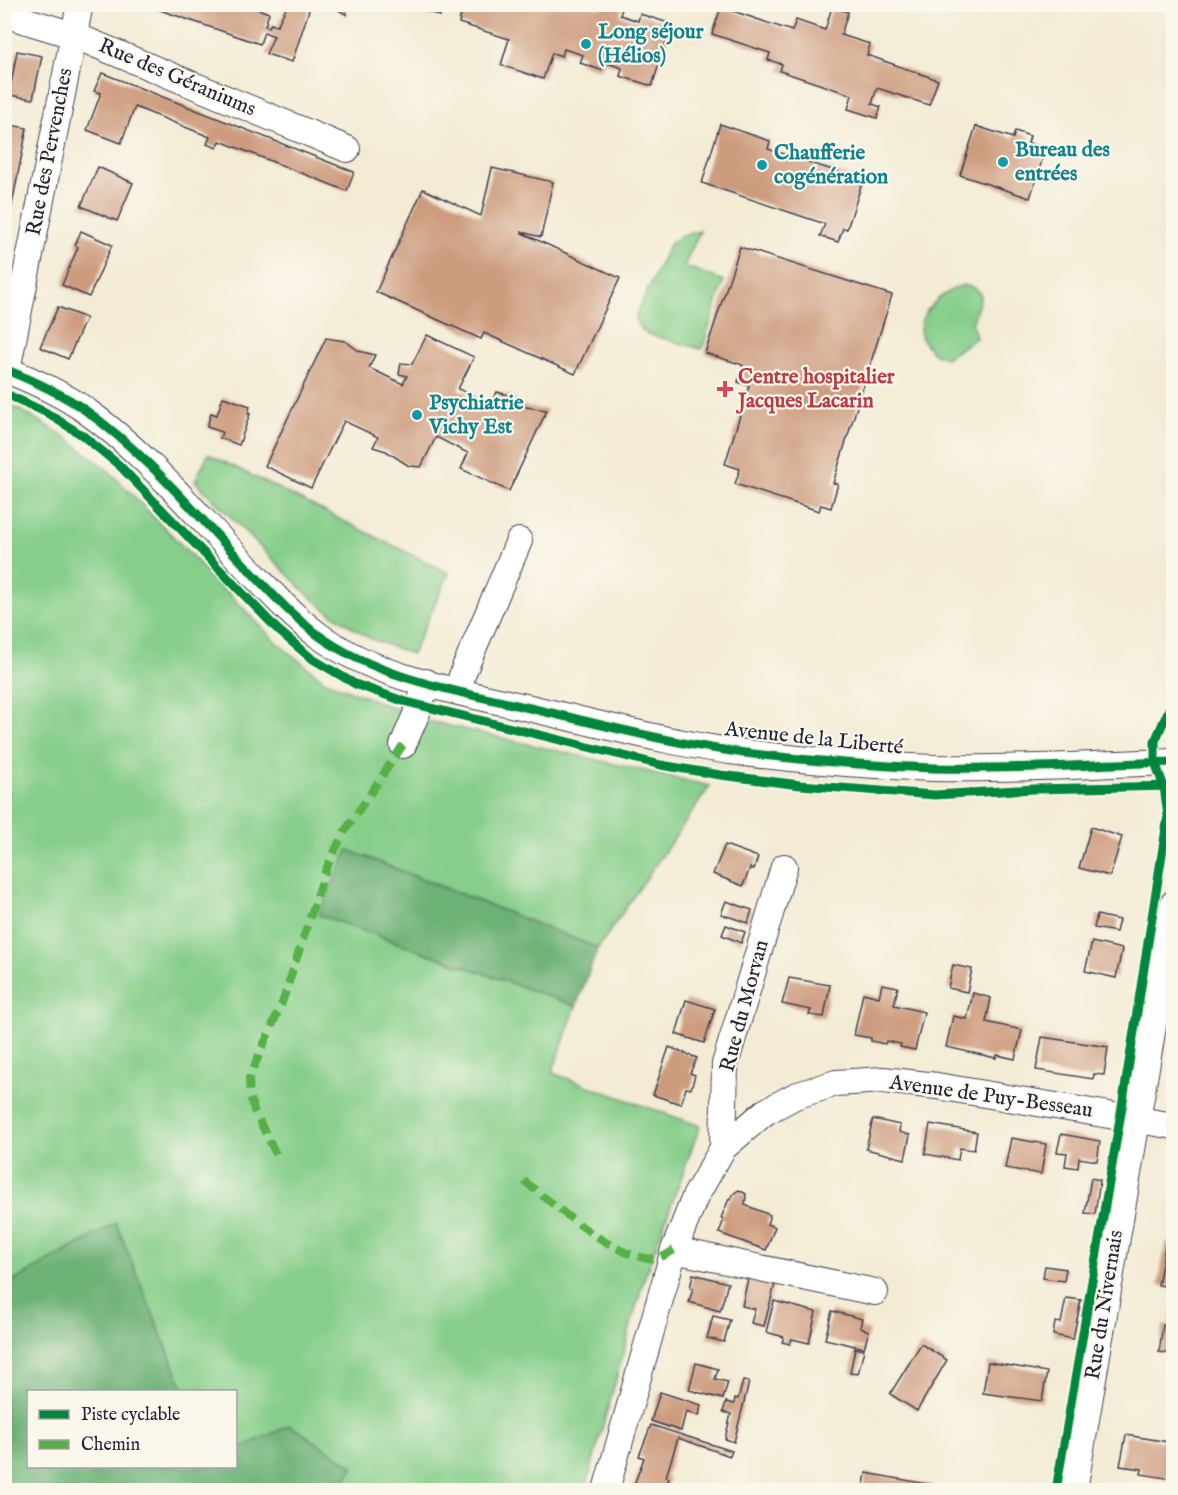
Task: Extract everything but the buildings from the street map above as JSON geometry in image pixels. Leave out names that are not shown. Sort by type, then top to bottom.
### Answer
[{"type":"street","name":"Rue des Pervenches","points":[[6,370],[80,4]]},
{"type":"street","name":"Rue des Géraniums","points":[[4,14],[73,35],[347,149]]},
{"type":"street","name":"Avenue de la Liberté","points":[[6,370],[46,387],[83,408],[119,436],[152,467],[284,606],[318,636],[352,656],[391,672],[457,691],[655,738],[750,754],[861,765],[936,768],[1173,762]]},
{"type":"street","points":[[457,691],[519,541]]},
{"type":"street","points":[[403,745],[420,705],[426,682]]},
{"type":"street","name":"Rue du Morvan","points":[[723,1148],[725,1064],[784,867]]},
{"type":"street","name":"Rue du Nivernais","points":[[1074,1491],[1173,903]]},
{"type":"street","name":"Avenue de Puy-Besseau","points":[[606,1491],[674,1250],[695,1197],[723,1148],[765,1112],[795,1096],[836,1083],[883,1080],[938,1086],[1173,1125]]},
{"type":"street","points":[[674,1250],[875,1292]]},
{"type":"green space","points":[[700,231],[684,266],[724,281],[702,349],[647,334],[638,326],[636,315],[669,245],[681,236]]},
{"type":"green space","points":[[964,285],[976,289],[981,296],[972,324],[976,338],[946,358],[931,351],[921,337],[920,327],[923,318],[936,301],[955,288]]},
{"type":"green space","points":[[4,404],[18,409],[63,435],[110,472],[277,643],[325,681],[428,721],[710,786],[598,948],[348,850],[319,915],[576,1006],[552,1073],[700,1126],[644,1279],[585,1490],[338,1490],[353,1466],[290,1425],[237,1450],[237,1390],[184,1390],[116,1223],[5,1286]]},
{"type":"green space","points":[[208,454],[449,573],[412,654],[369,638],[329,612],[305,592],[195,481]]},
{"type":"green space","points":[[348,850],[598,948],[576,1006],[319,915]]},
{"type":"green space","points":[[116,1223],[184,1390],[27,1390],[27,1468],[237,1468],[237,1450],[290,1425],[354,1467],[338,1490],[5,1490],[5,1286]]},
{"type":"marked path","points":[[276,1154],[254,1110],[250,1097],[249,1078],[282,1003],[326,869],[343,834],[403,745]]},
{"type":"marked path","points":[[524,1181],[587,1230],[624,1252],[657,1258],[674,1250]]},
{"type":"cycle path","points":[[4,369],[66,398],[127,443],[165,480],[267,589],[318,635],[365,662],[417,681],[638,733],[753,754],[843,763],[934,768],[1024,768],[1174,762]]},
{"type":"cycle path","points":[[4,393],[45,412],[82,435],[119,465],[278,630],[311,658],[355,684],[403,701],[661,765],[800,785],[935,795],[1034,789],[1174,786]]},
{"type":"cycle path","points":[[1056,1490],[1122,1107],[1168,816],[1164,787],[1155,762],[1155,741],[1174,698]]},
{"type":"place","name":"Long séjour (Hélios)","points":[[586,44]]},
{"type":"place","name":"Bureau des entrées","points":[[1003,162]]},
{"type":"place","name":"Chaufferie cogénération","points":[[762,165]]},
{"type":"place","name":"Centre hospitalier Jacques Lacarin","points":[[725,389]]},
{"type":"place","name":"Psychiatrie Vichy Est","points":[[417,415]]}]
